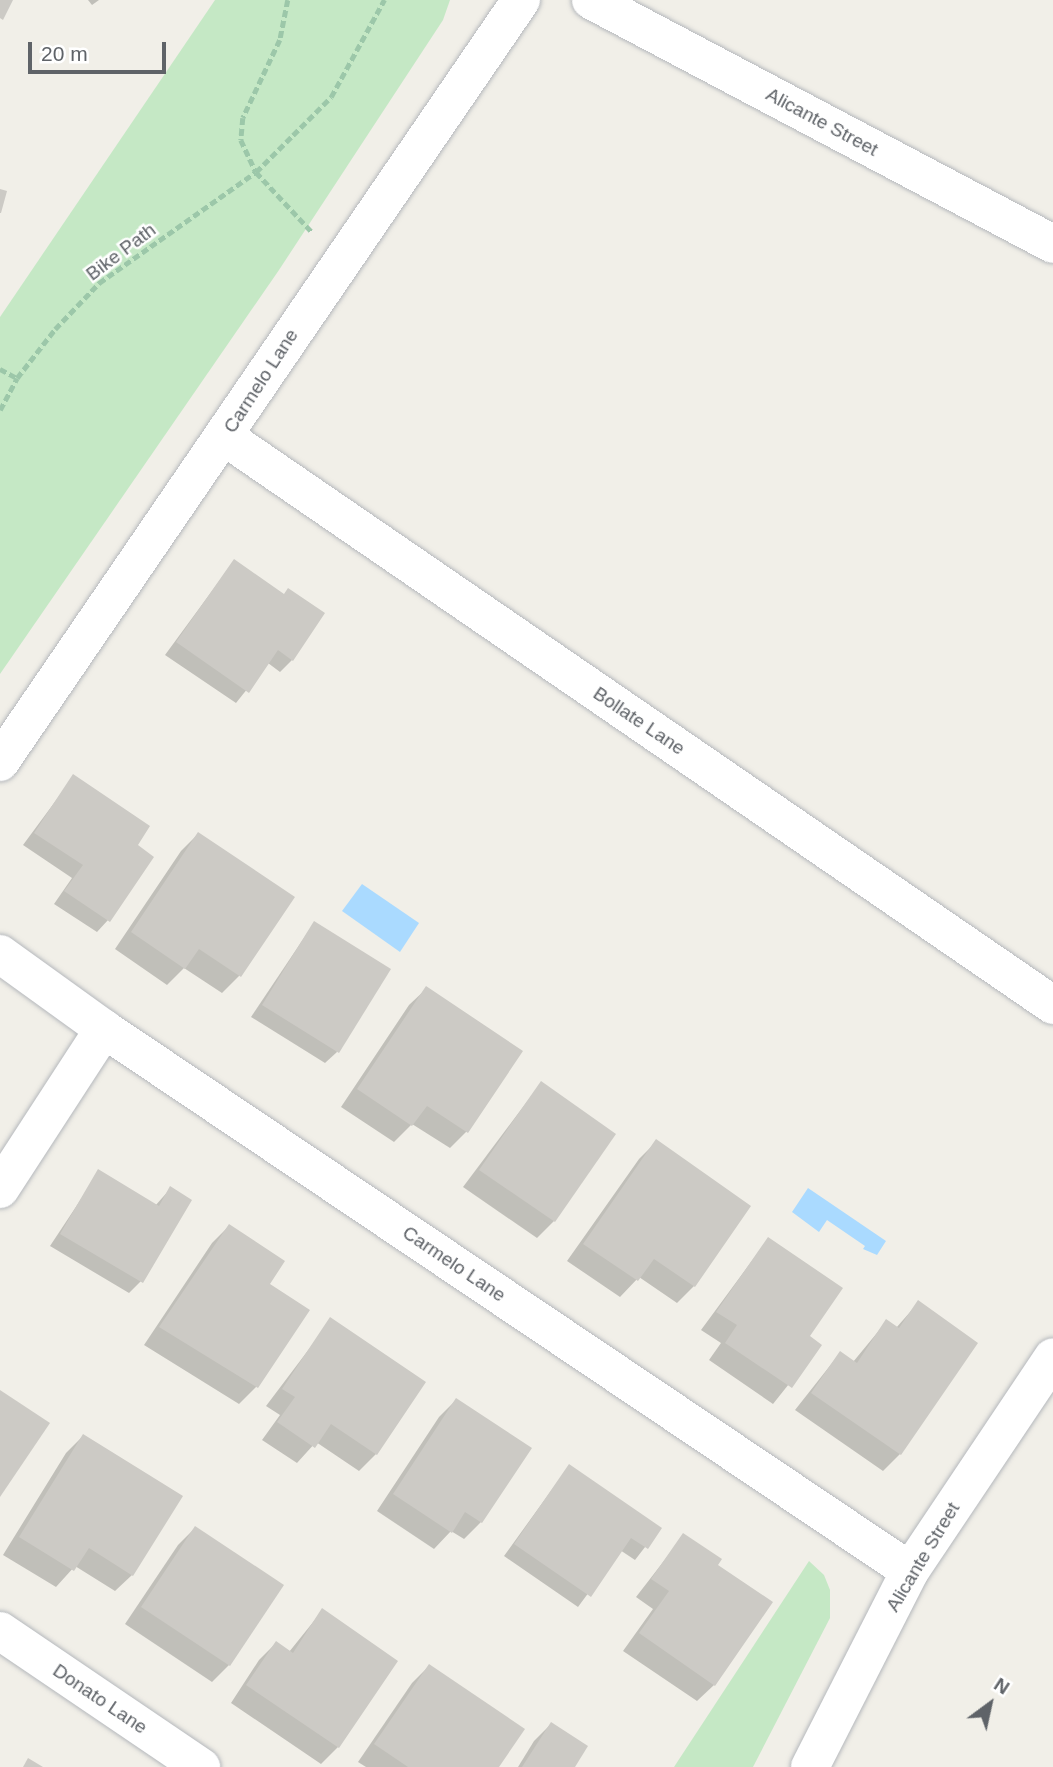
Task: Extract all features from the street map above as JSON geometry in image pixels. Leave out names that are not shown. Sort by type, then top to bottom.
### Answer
[{"type":"street","name":"Carmelo Lane","points":[[0,762],[225,436],[342,257],[521,0]]},
{"type":"street","name":"Alicante Street","points":[[591,0],[1053,244]]},
{"type":"street","name":"Bollate Lane","points":[[225,436],[1053,1005]]},
{"type":"street","name":"Carmelo Lane","points":[[0,954],[104,1029],[910,1570]]},
{"type":"street","points":[[0,1189],[104,1029]]},
{"type":"street","name":"Alicante Street","points":[[810,1767],[910,1570],[1053,1357]]},
{"type":"street","name":"Donato Lane","points":[[0,1631],[201,1767]]},
{"type":"path","points":[[288,0],[280,40],[243,118],[241,140],[256,172],[297,220],[342,257]]},
{"type":"path","name":"Bike Path","points":[[0,410],[17,378],[55,329],[99,283],[256,172],[331,97],[384,0]]},
{"type":"path","points":[[0,369],[17,378]]},
{"type":"green space","points":[[215,0],[450,0],[443,20],[279,270],[0,674],[0,317]]},
{"type":"green space","points":[[809,1561],[824,1575],[830,1590],[830,1618],[753,1767],[674,1767]]},
{"type":"water","points":[[362,884],[419,923],[400,952],[342,911]]},
{"type":"water","points":[[808,1188],[886,1241],[877,1255],[863,1249],[865,1246],[827,1220],[819,1232],[792,1212]]},
{"type":"building","points":[[0,0],[13,0],[3,20],[0,18]]},
{"type":"building","points":[[0,189],[7,191],[1,213],[0,213]]},
{"type":"building","points":[[234,559],[284,594],[288,588],[325,613],[293,661],[278,650],[249,693],[176,642]]},
{"type":"building","points":[[73,774],[150,826],[138,845],[154,857],[110,922],[64,891],[83,865],[34,833]]},
{"type":"building","points":[[198,832],[295,897],[241,977],[199,949],[185,969],[131,932]]},
{"type":"building","points":[[314,921],[391,969],[339,1053],[262,1005]]},
{"type":"building","points":[[426,986],[523,1051],[468,1133],[427,1106],[412,1126],[357,1089]]},
{"type":"building","points":[[541,1081],[616,1134],[555,1222],[479,1170]]},
{"type":"building","points":[[656,1139],[751,1206],[695,1287],[654,1259],[638,1281],[583,1244]]},
{"type":"building","points":[[98,1169],[159,1206],[170,1186],[192,1200],[143,1283],[60,1234]]},
{"type":"building","points":[[229,1224],[285,1261],[270,1284],[310,1310],[258,1388],[159,1327]]},
{"type":"building","points":[[768,1237],[843,1288],[810,1336],[822,1345],[792,1388],[725,1343],[737,1325],[716,1312]]},
{"type":"building","points":[[918,1300],[978,1343],[901,1455],[811,1393],[840,1351],[857,1363],[886,1319],[899,1328]]},
{"type":"building","points":[[330,1317],[426,1382],[377,1455],[331,1424],[315,1448],[277,1422],[295,1397],[282,1389]]},
{"type":"building","points":[[0,1390],[50,1423],[0,1497]]},
{"type":"building","points":[[456,1398],[532,1448],[482,1523],[465,1512],[452,1533],[393,1494]]},
{"type":"building","points":[[83,1434],[183,1496],[133,1576],[89,1548],[74,1571],[19,1537]]},
{"type":"building","points":[[569,1464],[662,1528],[648,1549],[631,1538],[591,1597],[514,1544]]},
{"type":"building","points":[[195,1526],[284,1585],[230,1666],[141,1607]]},
{"type":"building","points":[[683,1533],[722,1559],[718,1565],[773,1602],[715,1686],[639,1633],[669,1591],[651,1579]]},
{"type":"building","points":[[322,1608],[398,1661],[339,1748],[246,1685],[276,1641],[293,1653]]},
{"type":"building","points":[[429,1664],[525,1729],[499,1767],[408,1767],[374,1744]]},
{"type":"building","points":[[551,1722],[588,1746],[575,1767],[522,1767]]},
{"type":"building","points":[[28,1758],[43,1767],[23,1767]]}]
